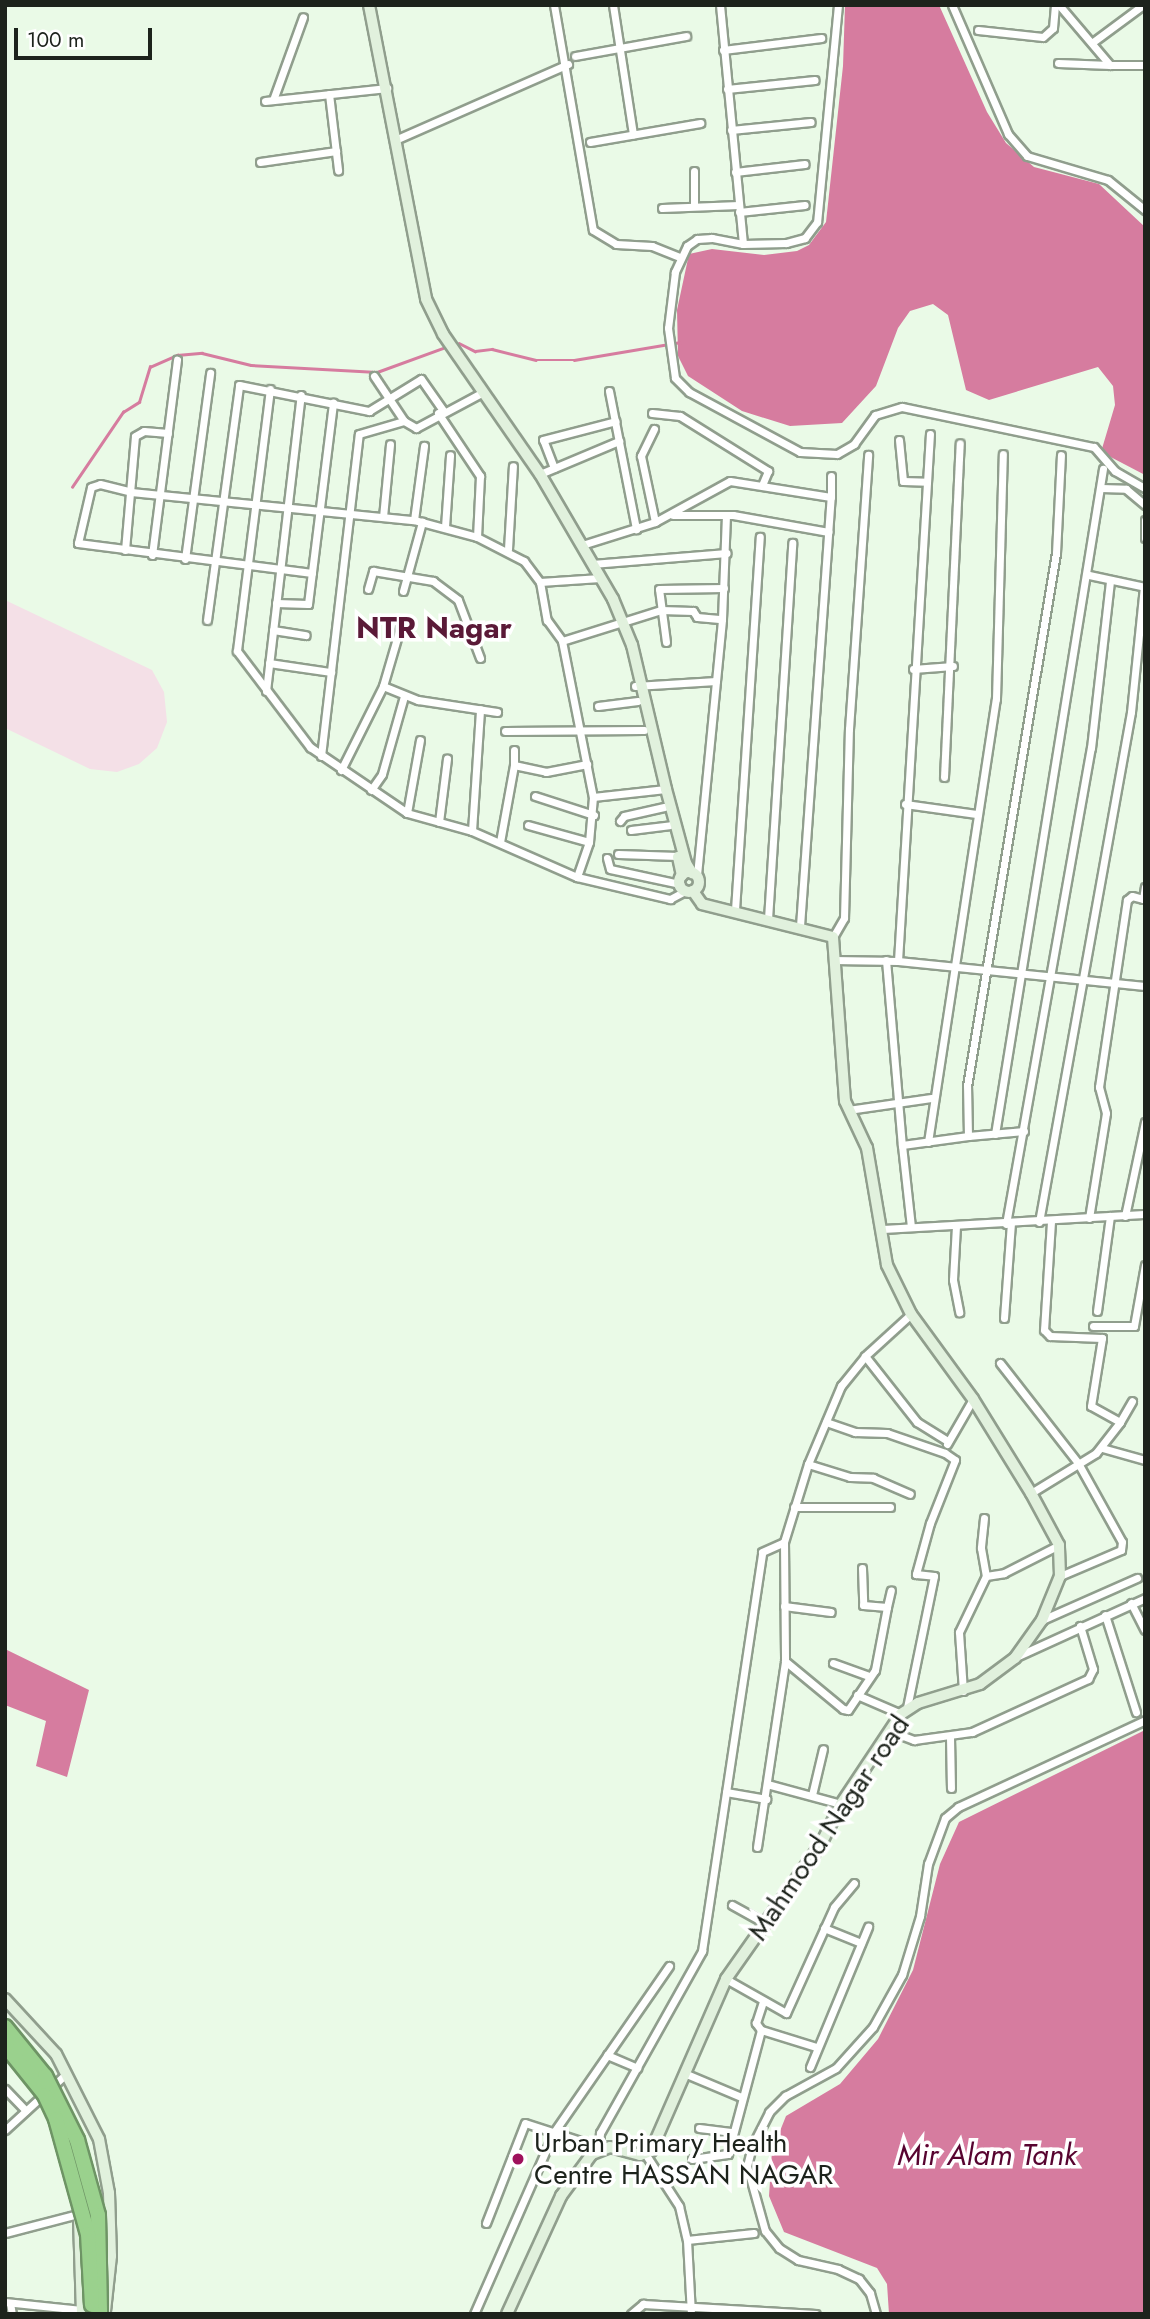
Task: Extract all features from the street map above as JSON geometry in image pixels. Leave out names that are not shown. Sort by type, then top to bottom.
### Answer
[{"type":"highway","points":[[5,2027],[45,2076],[77,2140],[98,2215],[103,2314]]},
{"type":"highway","points":[[5,2045],[45,2095],[72,2166],[88,2234],[85,2312]]},
{"type":"main road","points":[[369,5],[388,88],[395,141],[426,299],[443,334],[540,474],[600,578],[620,622],[638,686],[664,807],[678,856],[688,882],[702,904],[800,926],[833,937],[848,1110]]},
{"type":"main road","points":[[638,686],[644,730],[686,863],[688,882]]},
{"type":"main road","name":"Mahmood Nagar road","points":[[646,2155],[726,1979],[821,1844],[841,1804],[904,1711],[962,1691],[1015,1658],[1042,1620],[1060,1576],[1059,1545],[1031,1493],[973,1399],[911,1314],[887,1265],[867,1149],[848,1110]]},
{"type":"main road","points":[[5,1999],[56,2053],[99,2139],[109,2193],[103,2314]]},
{"type":"main road","points":[[5,2058],[39,2098],[61,2145],[78,2214],[85,2312]]},
{"type":"main road","points":[[507,2314],[561,2196],[599,2147],[646,2155]]},
{"type":"street","points":[[554,5],[568,64],[593,230],[617,244],[652,246],[679,257]]},
{"type":"street","points":[[613,5],[633,134]]},
{"type":"street","points":[[720,5],[743,244]]},
{"type":"street","points":[[838,5],[817,222],[805,238],[743,244],[697,239],[679,257],[668,337],[675,378],[689,392],[800,452],[837,454],[854,443],[875,415],[902,407],[1094,447],[1115,471],[1145,488]]},
{"type":"street","points":[[952,5],[1008,134],[1027,156],[1108,180],[1145,210]]},
{"type":"street","points":[[978,30],[1043,37],[1053,29],[1057,5]]},
{"type":"street","points":[[1057,5],[1093,42],[1110,65]]},
{"type":"street","points":[[1093,42],[1143,5]]},
{"type":"street","points":[[303,17],[269,100],[388,88]]},
{"type":"street","points":[[575,56],[686,36]]},
{"type":"street","points":[[723,50],[821,38]]},
{"type":"street","points":[[1058,63],[1145,65]]},
{"type":"street","points":[[395,141],[568,64]]},
{"type":"street","points":[[727,89],[815,80]]},
{"type":"street","points":[[329,94],[338,170]]},
{"type":"street","points":[[731,130],[811,122]]},
{"type":"street","points":[[590,142],[700,123]]},
{"type":"street","points":[[260,162],[336,151]]},
{"type":"street","points":[[735,172],[805,164]]},
{"type":"street","points":[[694,171],[694,206]]},
{"type":"street","points":[[662,208],[694,206],[739,209],[805,205]]},
{"type":"street","points":[[152,555],[177,360]]},
{"type":"street","points":[[185,559],[210,373]]},
{"type":"street","points":[[374,376],[404,421],[416,428],[482,392]]},
{"type":"street","points":[[207,620],[239,385],[301,395],[369,411],[421,379],[480,476],[477,537]]},
{"type":"street","points":[[270,390],[237,651],[266,692],[321,756],[371,790],[407,813],[472,831],[578,877],[670,899],[688,882],[716,681],[727,554],[726,515]]},
{"type":"street","points":[[609,391],[636,529]]},
{"type":"street","points":[[266,692],[301,395]]},
{"type":"street","points":[[276,603],[305,607],[312,573],[333,403]]},
{"type":"street","points":[[652,413],[680,416],[768,471],[762,485]]},
{"type":"street","points":[[321,756],[359,434],[404,421]]},
{"type":"street","points":[[554,468],[543,440],[616,421]]},
{"type":"street","points":[[654,429],[641,456],[655,522]]},
{"type":"street","points":[[125,551],[135,436],[144,431],[168,433]]},
{"type":"street","points":[[898,961],[913,669],[930,434]]},
{"type":"street","points":[[899,440],[902,481],[927,482]]},
{"type":"street","points":[[540,474],[619,441]]},
{"type":"street","points":[[944,777],[953,666],[960,443]]},
{"type":"street","points":[[383,517],[390,444]]},
{"type":"street","points":[[403,591],[418,521],[424,446]]},
{"type":"street","points":[[928,1142],[931,1098],[996,699],[1003,454]]},
{"type":"street","points":[[445,527],[450,455]]},
{"type":"street","points":[[833,937],[844,918],[849,729],[868,455]]},
{"type":"street","points":[[968,1136],[967,1086],[1056,553],[1060,455]]},
{"type":"street","points":[[509,549],[513,466]]},
{"type":"street","points":[[995,1134],[1019,973],[1089,575],[1103,469]]},
{"type":"street","points":[[800,926],[831,476]]},
{"type":"street","points":[[582,545],[655,522],[730,481],[831,497]]},
{"type":"street","points":[[312,573],[152,555],[78,542],[91,487],[100,484],[131,492],[418,521],[445,527],[509,549],[540,582],[547,620],[562,641],[593,797],[594,816],[578,877]]},
{"type":"street","points":[[1101,488],[1126,489],[1145,505]]},
{"type":"street","points":[[670,514],[726,515],[828,532]]},
{"type":"street","points":[[1145,520],[1145,538]]},
{"type":"street","points":[[735,910],[760,537]]},
{"type":"street","points":[[768,919],[792,543]]},
{"type":"street","points":[[592,564],[727,554]]},
{"type":"street","points":[[368,589],[373,571],[433,581],[458,600],[480,659]]},
{"type":"street","points":[[1039,1222],[1085,978],[1142,635],[1144,587],[1089,575]]},
{"type":"street","points":[[540,582],[600,578]]},
{"type":"street","points":[[1004,1318],[1009,1223],[1091,748],[1110,580]]},
{"type":"street","points":[[666,642],[659,589],[724,588]]},
{"type":"street","points":[[562,641],[661,610],[694,611],[697,617],[722,618]]},
{"type":"street","points":[[341,770],[383,686],[400,628]]},
{"type":"street","points":[[273,630],[306,635]]},
{"type":"street","points":[[269,663],[331,672]]},
{"type":"street","points":[[913,669],[953,666]]},
{"type":"street","points":[[638,686],[716,681]]},
{"type":"street","points":[[383,686],[404,696],[497,712]]},
{"type":"street","points":[[371,790],[382,774],[404,696]]},
{"type":"street","points":[[598,706],[638,701]]},
{"type":"street","points":[[472,831],[480,709]]},
{"type":"street","points":[[505,731],[644,730]]},
{"type":"street","points":[[407,813],[420,740]]},
{"type":"street","points":[[500,842],[514,765],[514,750]]},
{"type":"street","points":[[439,821],[447,759]]},
{"type":"street","points":[[514,765],[547,772],[587,764]]},
{"type":"street","points":[[593,797],[662,790]]},
{"type":"street","points":[[535,796],[594,816]]},
{"type":"street","points":[[905,804],[976,814]]},
{"type":"street","points":[[621,821],[624,816],[664,807]]},
{"type":"street","points":[[528,825],[589,842]]},
{"type":"street","points":[[631,830],[669,825]]},
{"type":"street","points":[[618,854],[678,856]]},
{"type":"street","points":[[607,858],[610,869],[688,882]]},
{"type":"street","points":[[1089,1218],[1106,1113],[1099,1087],[1127,900],[1132,896],[1144,899],[1145,887]]},
{"type":"street","points":[[833,960],[898,961],[951,969],[1085,978],[1116,985],[1145,986]]},
{"type":"street","points":[[886,960],[897,1102],[912,1227]]},
{"type":"street","points":[[848,1110],[931,1098]]},
{"type":"street","points":[[1125,1216],[1145,1122]]},
{"type":"street","points":[[902,1145],[1024,1131]]},
{"type":"street","points":[[882,1229],[1145,1214]]},
{"type":"street","points":[[1097,1311],[1110,1216]]},
{"type":"street","points":[[1051,1221],[1044,1330],[1050,1336],[1102,1338],[1091,1406],[1120,1422]]},
{"type":"street","points":[[956,1226],[953,1280],[959,1312]]},
{"type":"street","points":[[1093,1326],[1134,1326],[1145,1265]]},
{"type":"street","points":[[757,1847],[785,1661],[784,1542],[794,1507],[808,1464],[841,1386],[865,1356],[911,1314]]},
{"type":"street","points":[[865,1356],[917,1422],[948,1441]]},
{"type":"street","points":[[1000,1363],[1078,1464],[1122,1546],[1060,1576]]},
{"type":"street","points":[[945,1452],[948,1441],[973,1399]]},
{"type":"street","points":[[1031,1493],[1102,1448],[1132,1401]]},
{"type":"street","points":[[826,1422],[855,1432],[887,1433],[945,1452],[954,1457],[955,1465],[930,1522],[916,1574],[934,1576],[904,1711],[857,1695]]},
{"type":"street","points":[[1102,1448],[1145,1460]]},
{"type":"street","points":[[808,1464],[850,1477],[873,1478],[910,1494]]},
{"type":"street","points":[[794,1507],[890,1507]]},
{"type":"street","points":[[962,1691],[959,1632],[986,1576],[981,1548],[984,1518]]},
{"type":"street","points":[[486,2223],[525,2123],[599,2147],[600,2133],[702,1951],[762,1552],[784,1542]]},
{"type":"street","points":[[986,1576],[1004,1573],[1059,1545]]},
{"type":"street","points":[[862,1568],[863,1605],[887,1607]]},
{"type":"street","points":[[1042,1620],[1137,1578]]},
{"type":"street","points":[[785,1661],[843,1709],[848,1710],[868,1676],[875,1670],[891,1590]]},
{"type":"street","points":[[1015,1658],[1145,1598]]},
{"type":"street","points":[[1131,1603],[1145,1630]]},
{"type":"street","points":[[784,1606],[831,1612]]},
{"type":"street","points":[[1105,1615],[1136,1712]]},
{"type":"street","points":[[890,1731],[914,1740],[972,1732],[1092,1675],[1080,1626]]},
{"type":"street","points":[[833,1663],[868,1676]]},
{"type":"street","points":[[876,2314],[870,2293],[859,2279],[838,2269],[799,2260],[779,2248],[765,2231],[747,2166],[752,2146],[769,2112],[785,2096],[836,2068],[873,2027],[902,1975],[920,1916],[928,1864],[945,1818],[958,1807],[1145,1720]]},
{"type":"street","points":[[950,1737],[951,1788]]},
{"type":"street","points":[[812,1795],[823,1749]]},
{"type":"street","points":[[767,1784],[841,1804]]},
{"type":"street","points":[[726,1792],[766,1799]]},
{"type":"street","points":[[726,1979],[781,2013],[789,2010],[824,1928],[854,1883]]},
{"type":"street","points":[[732,1905],[766,1924]]},
{"type":"street","points":[[810,2067],[816,2047],[868,1927]]},
{"type":"street","points":[[824,1928],[861,1943]]},
{"type":"street","points":[[474,2314],[554,2132],[669,1966]]},
{"type":"street","points":[[763,2002],[756,2022],[761,2030],[816,2047]]},
{"type":"street","points":[[692,2159],[724,2157],[761,2030]]},
{"type":"street","points":[[607,2055],[637,2068]]},
{"type":"street","points":[[682,2073],[741,2097]]},
{"type":"street","points":[[5,2130],[66,2074]]},
{"type":"street","points":[[5,2089],[26,2111]]},
{"type":"street","points":[[699,2128],[733,2132]]},
{"type":"street","points":[[646,2155],[679,2206],[687,2239],[691,2310]]},
{"type":"street","points":[[5,2233],[78,2214]]},
{"type":"street","points":[[687,2239],[754,2233]]},
{"type":"street","points":[[12,2314],[8,2302],[85,2312]]},
{"type":"street","points":[[631,2314],[643,2304],[691,2310],[816,2314]]},
{"type":"shaded area","points":[[5,600],[152,670],[164,692],[167,722],[157,748],[139,764],[117,772],[90,769],[5,728]]},
{"type":"water","points":[[845,5],[939,5],[987,112],[1006,143],[1034,167],[1099,184],[1145,227],[1145,475],[1101,452],[1115,405],[1113,386],[1098,367],[989,400],[966,390],[948,315],[933,304],[910,311],[898,328],[876,386],[842,423],[790,426],[742,411],[688,376],[678,356],[677,310],[689,254],[712,249],[764,255],[797,251],[809,245],[826,222],[843,66]]},
{"type":"water","points":[[5,1649],[89,1690],[67,1777],[36,1766],[46,1721],[5,1705]]},
{"type":"water","name":"Mir Alam Tank","points":[[1145,1730],[1145,2314],[889,2314],[887,2284],[877,2268],[784,2232],[769,2196],[772,2151],[786,2116],[840,2084],[878,2039],[913,1970],[940,1864],[959,1822]]},
{"type":"waterway","points":[[459,343],[475,351],[492,349],[536,360],[574,360],[680,342]]},
{"type":"waterway","points":[[72,487],[123,412],[139,402],[150,367],[177,355],[202,353],[251,365],[377,372],[443,348]]},
{"type":"place","name":"Urban Primary Health Centre HASSAN NAGAR","points":[[518,2159]]},
{"type":"district","name":"NTR Nagar","points":[[434,628]]}]
